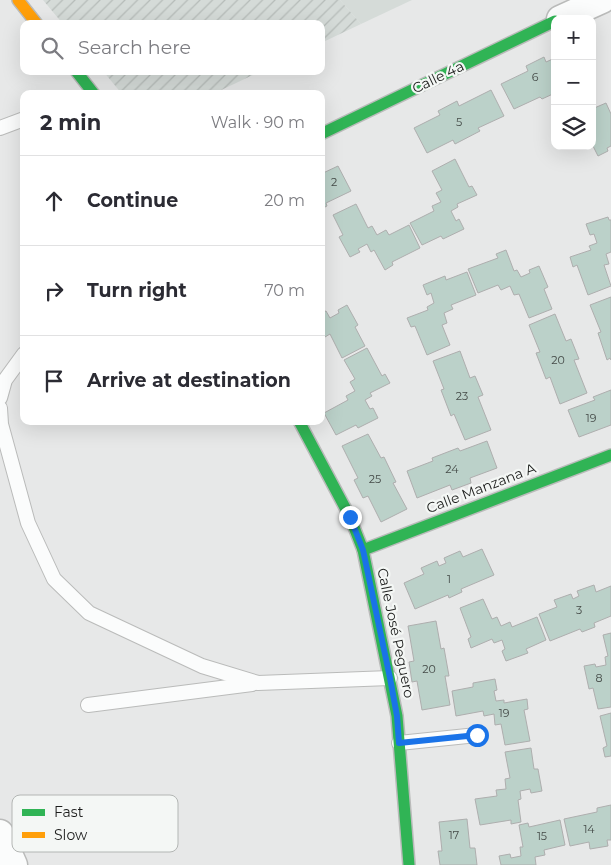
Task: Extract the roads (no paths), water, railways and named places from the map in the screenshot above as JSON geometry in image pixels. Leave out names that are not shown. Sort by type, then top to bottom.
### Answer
[{"type":"main road","points":[[18,0],[34,20]]},
{"type":"main road","name":"Calle 4a","points":[[325,132],[551,23]]},
{"type":"main road","points":[[79,75],[91,90]]},
{"type":"main road","name":"Calle José Peguero","points":[[301,425],[350,517],[363,550],[397,716],[409,865]]},
{"type":"main road","name":"Calle Manzana A","points":[[363,550],[611,455]]},
{"type":"street","points":[[569,15],[602,0]]},
{"type":"street","points":[[0,833],[14,865]]},
{"type":"lane","points":[[0,128],[20,121]]},
{"type":"lane","points":[[0,398],[5,380],[20,359]]},
{"type":"lane","points":[[0,408],[1,424],[28,523],[54,579],[89,613],[202,666],[258,684]]},
{"type":"lane","points":[[88,705],[258,684],[390,678]]},
{"type":"lane","points":[[399,743],[477,735]]}]
